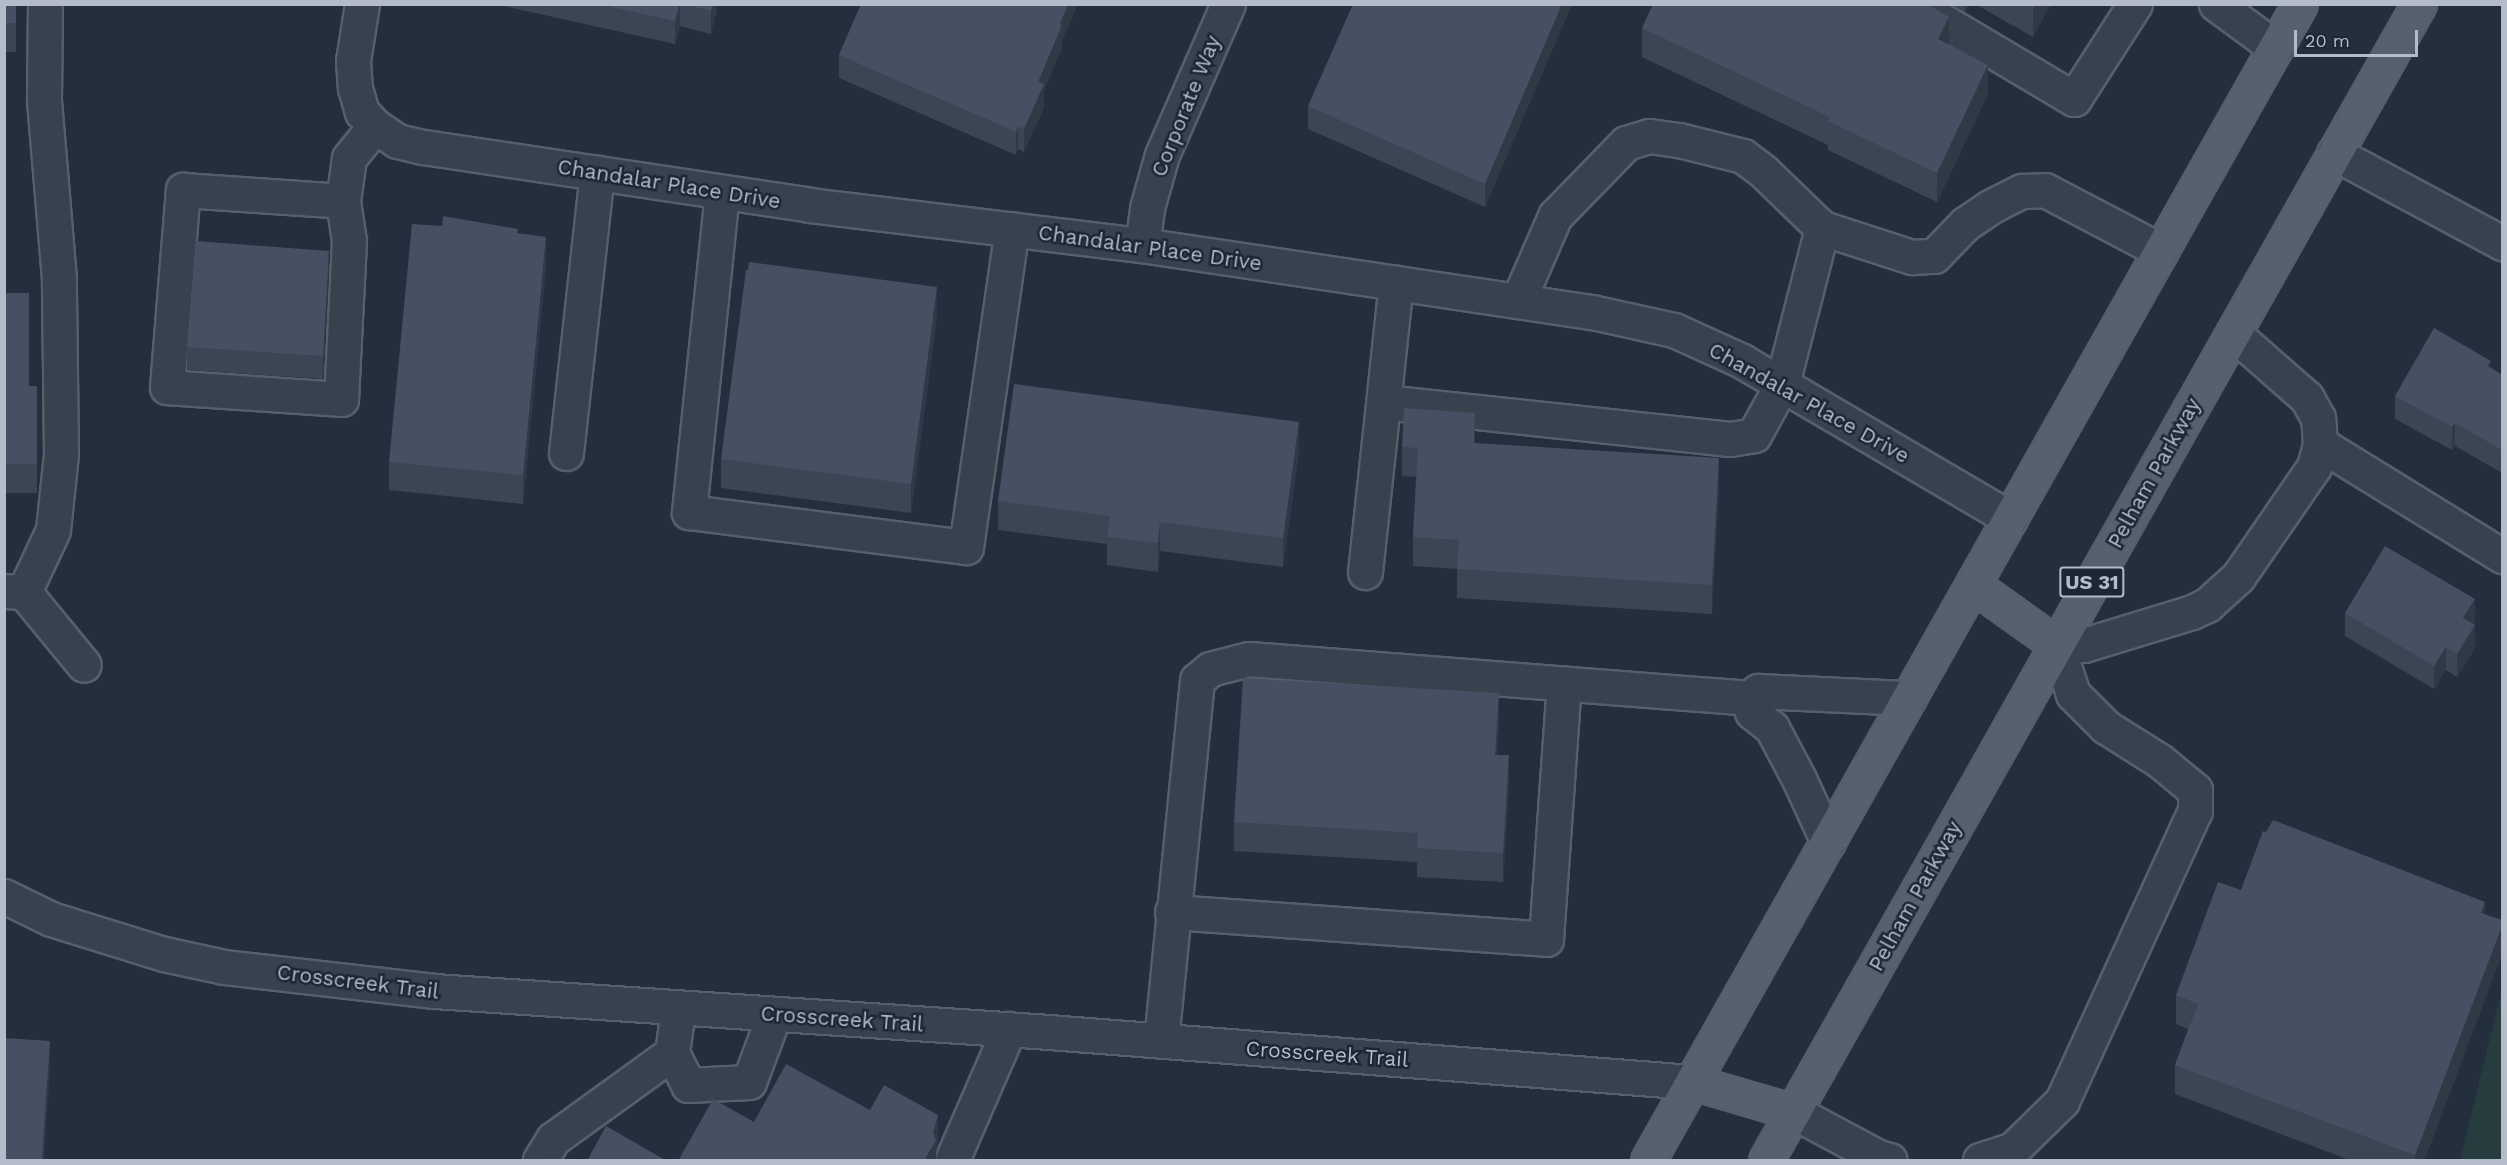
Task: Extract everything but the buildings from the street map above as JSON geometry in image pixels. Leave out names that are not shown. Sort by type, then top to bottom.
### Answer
[{"type":"main road","points":[[1648,1161],[2300,4]]},
{"type":"main road","name":"Pelham Parkway","points":[[1766,1161],[2419,4]]},
{"type":"main road","points":[[1973,585],[2057,645]]},
{"type":"main road","points":[[1692,1082],[1794,1112]]},
{"type":"street","points":[[45,4],[44,99],[59,279],[61,454],[53,530],[14,592],[84,665]]},
{"type":"street","name":"Chandalar Place Drive","points":[[362,4],[353,61],[355,88],[362,112],[375,126],[397,141],[810,206],[1142,245],[1592,312],[1674,330],[1743,361],[2010,518]]},
{"type":"street","name":"Corporate Way","points":[[1142,245],[1147,208],[1162,155],[1228,4]]},
{"type":"street","points":[[1914,4],[2074,99],[2135,4]]},
{"type":"street","points":[[2216,4],[2276,48]]},
{"type":"street","points":[[343,201],[183,190],[166,387],[341,399],[350,241],[343,201],[349,158],[375,126]]},
{"type":"street","points":[[1518,302],[1555,216],[1626,143],[1649,136],[1679,140],[1743,156],[1764,172],[1822,228],[1912,257],[1934,256],[1965,224],[1990,207],[2022,191],[2045,190],[2161,251]]},
{"type":"street","points":[[2334,153],[2502,243]]},
{"type":"street","points":[[566,453],[597,173]]},
{"type":"street","points":[[722,192],[689,512],[966,547],[1012,229]]},
{"type":"street","points":[[1384,402],[1730,439],[1754,435],[1782,384],[1822,228]]},
{"type":"street","points":[[1365,572],[1396,283]]},
{"type":"street","points":[[1980,1161],[2013,1149],[2062,1101],[2195,811],[2195,790],[2160,761],[2106,727],[2073,694],[2057,645],[2084,645],[2192,612],[2207,604],[2238,577],[2314,467],[2320,444],[2318,418],[2307,398],[2233,333]]},
{"type":"street","points":[[2320,444],[2502,556]]},
{"type":"street","points":[[1161,1041],[1172,912],[1197,680],[1210,669],[1248,659],[1750,698],[1758,691],[1909,698]]},
{"type":"street","points":[[1172,912],[1546,939],[1564,684]]},
{"type":"street","points":[[1750,698],[1752,712],[1772,728],[1783,748],[1828,842]]},
{"type":"street","name":"Crosscreek Trail","points":[[4,896],[63,922],[164,954],[224,966],[434,991],[678,1009],[1009,1029],[1692,1082]]},
{"type":"street","points":[[678,1009],[672,1053],[688,1085],[749,1082],[774,1015]]},
{"type":"street","points":[[952,1161],[1009,1029]]},
{"type":"street","points":[[540,1161],[554,1139],[672,1053]]},
{"type":"street","points":[[1794,1112],[1878,1157],[1890,1161]]},
{"type":"green space","points":[[2502,989],[2502,1160],[2460,1160]]}]
